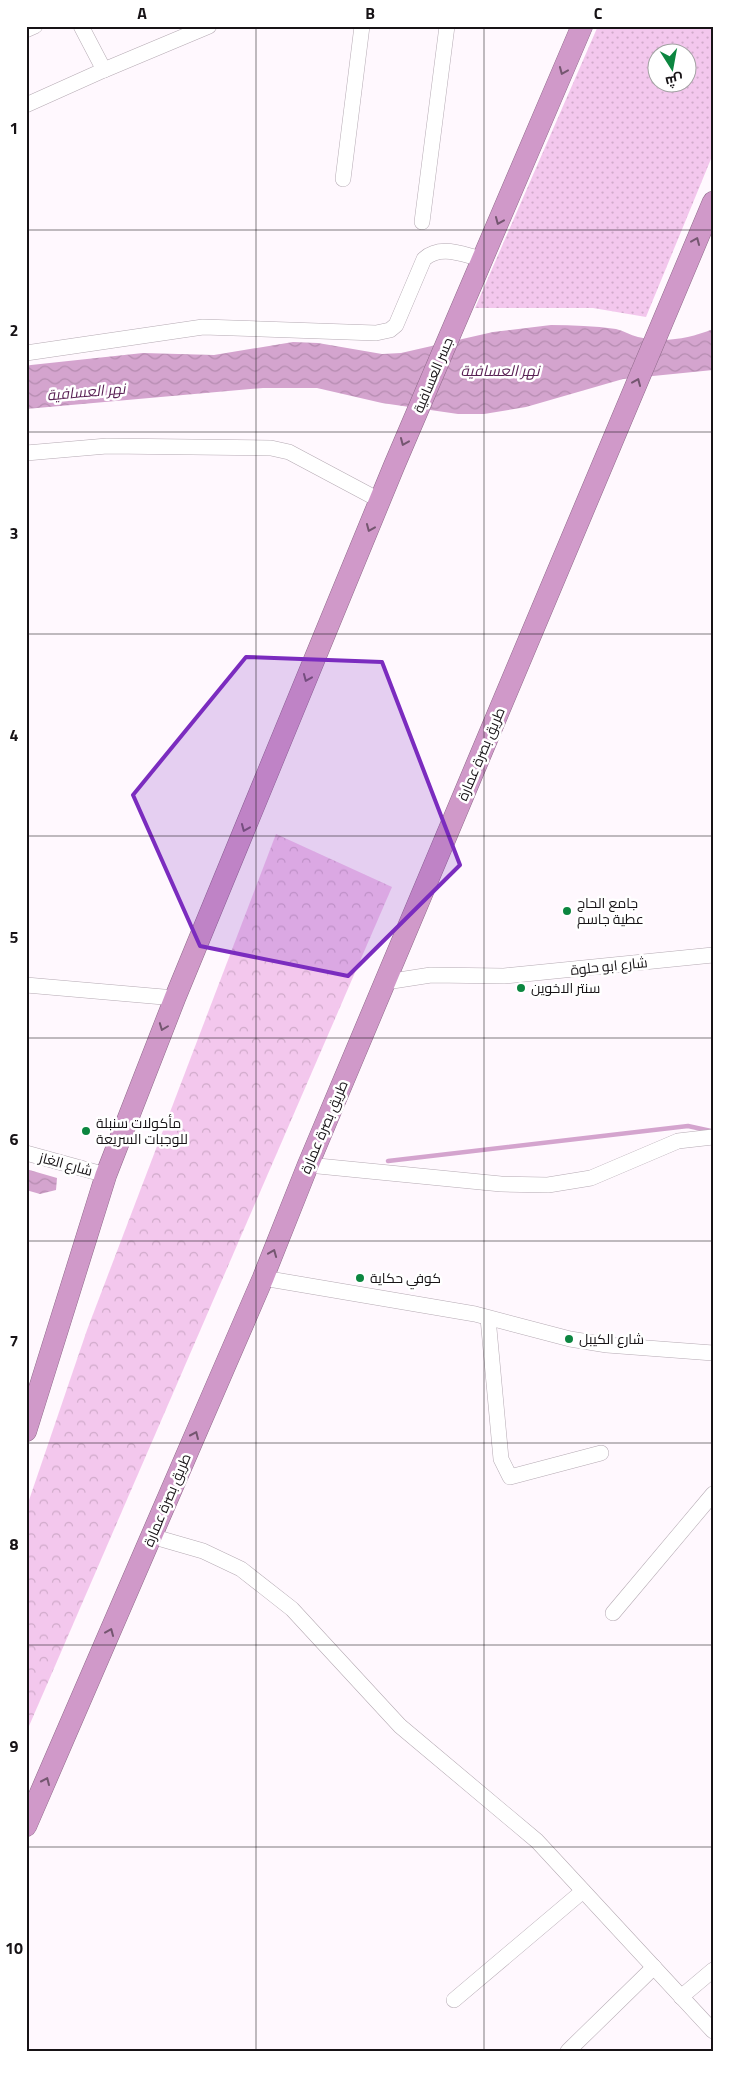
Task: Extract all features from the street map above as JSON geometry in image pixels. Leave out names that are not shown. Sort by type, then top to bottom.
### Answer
[{"type":"highway","name":"جسر العسافية","points":[[381,501],[394,466],[582,26]]},
{"type":"highway","name":"طريق بصرة عمارة","points":[[26,1826],[263,1278],[308,1165],[713,202]]},
{"type":"highway","points":[[26,1431],[106,1174],[175,998],[381,501]]},
{"type":"street","points":[[26,30],[35,26]]},
{"type":"street","points":[[81,26],[104,70]]},
{"type":"street","points":[[26,106],[104,70],[209,26]]},
{"type":"street","points":[[343,179],[362,26]]},
{"type":"street","points":[[422,222],[447,26]]},
{"type":"street","points":[[26,353],[203,328],[376,332],[390,330],[396,325],[424,258],[432,252],[440,250],[482,259]]},
{"type":"street","points":[[26,453],[108,446],[271,448],[289,452],[381,501]]},
{"type":"street","name":"شارع ابو حلوة","points":[[386,982],[431,975],[504,976],[713,954]]},
{"type":"street","points":[[26,984],[175,998]]},
{"type":"street","points":[[308,1165],[501,1184],[548,1185],[591,1178],[678,1141],[713,1137]]},
{"type":"street","name":"شارع الغاز","points":[[26,1153],[106,1174]]},
{"type":"street","points":[[263,1278],[328,1288],[488,1318],[570,1340],[607,1345],[713,1353]]},
{"type":"street","points":[[488,1318],[501,1459],[510,1477],[601,1453]]},
{"type":"street","points":[[613,1613],[713,1494]]},
{"type":"street","points":[[151,1536],[203,1550],[242,1569],[292,1609],[400,1726],[537,1842],[713,2030]]},
{"type":"street","points":[[454,2000],[583,1890]]},
{"type":"street","points":[[568,2051],[654,1967]]},
{"type":"street","points":[[681,1997],[713,1970]]},
{"type":"highlighted area","points":[[246,657],[382,662],[460,865],[348,976],[200,946],[133,795]]},
{"type":"green space","points":[[598,26],[713,26],[713,154],[646,317],[593,308],[475,308]]},
{"type":"green space","points":[[276,834],[392,887],[26,1733],[26,1509],[87,1330]]},
{"type":"water","name":"نهر العسافية","points":[[551,325],[616,329],[638,337],[657,340],[685,338],[713,329],[713,370],[623,379],[526,407],[484,414],[458,414],[382,403],[317,388],[263,388],[26,409],[26,366],[31,365],[143,353],[214,355],[293,342],[318,343],[382,354],[401,353],[493,332]]},
{"type":"water","points":[[26,1169],[57,1178],[56,1190],[40,1194],[26,1190]]},
{"type":"waterway","points":[[388,1161],[688,1126],[711,1131]]},
{"type":"place","name":"جامع الحاج عطية جاسم","points":[[567,911]]},
{"type":"place","name":"سنتر الاخوين","points":[[521,988]]},
{"type":"place","name":"مأكولات سنبلة للوجبات السريعة","points":[[86,1131]]},
{"type":"place","name":"كوفي حكاية","points":[[360,1278]]},
{"type":"place","name":"شارع الكيبل","points":[[569,1339]]}]
